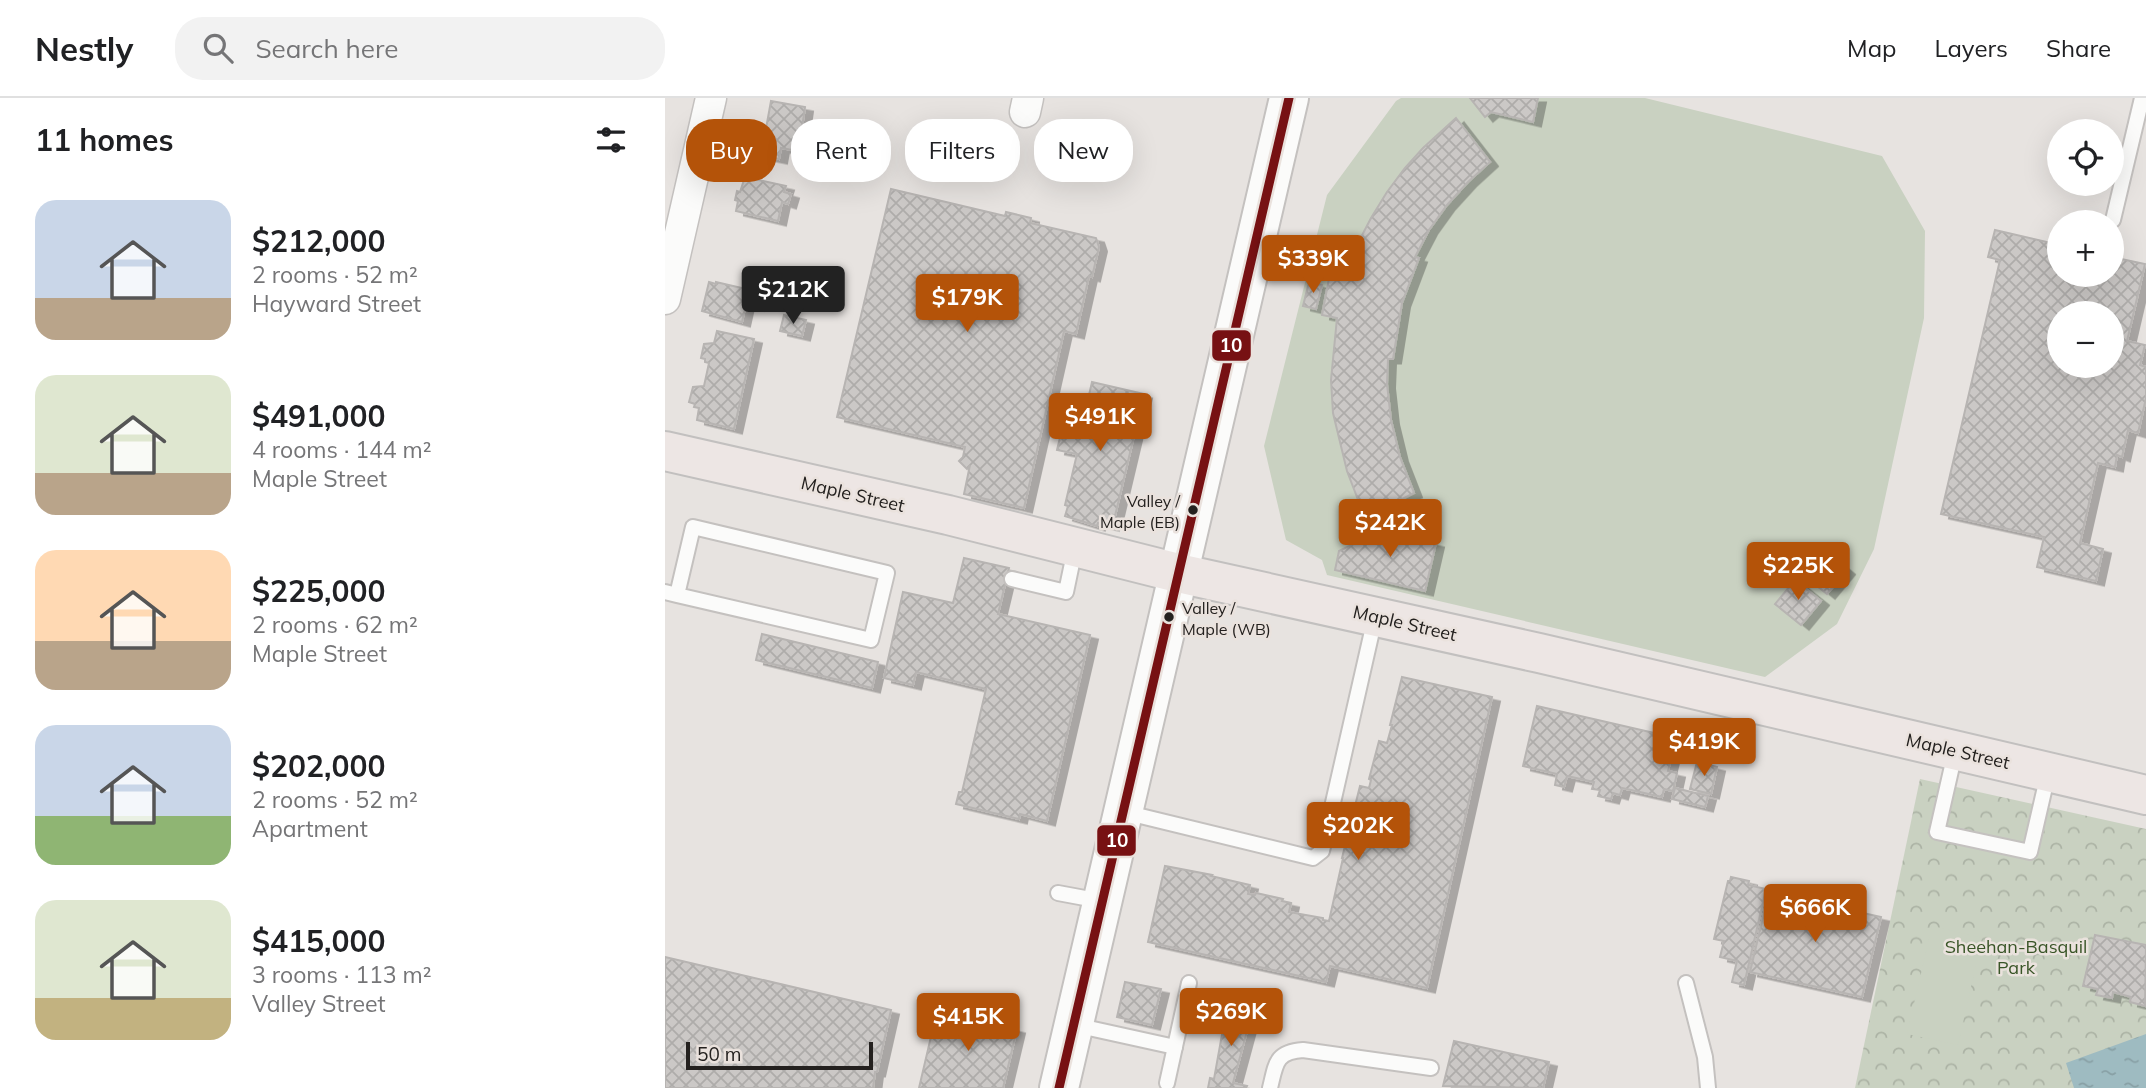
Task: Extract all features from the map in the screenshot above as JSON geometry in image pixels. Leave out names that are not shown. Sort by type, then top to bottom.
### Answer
[{"type":"main road","points":[[1059,1088],[1289,98]]},
{"type":"main road","name":"Maple Street","points":[[665,451],[949,515],[1178,573],[2146,794]]},
{"type":"street","points":[[665,299],[674,221],[711,98]]},
{"type":"lane","points":[[2116,210],[2142,104]]},
{"type":"lane","points":[[693,527],[887,573],[871,640],[671,593],[693,527]]},
{"type":"lane","points":[[1012,579],[1066,592],[1075,547]]},
{"type":"lane","points":[[1122,812],[1313,858],[1322,851],[1375,616]]},
{"type":"lane","points":[[1955,750],[1937,832],[2030,852],[2048,772]]},
{"type":"lane","points":[[1058,893],[1102,902]]},
{"type":"lane","points":[[1686,982],[1705,1057],[1708,1088]]},
{"type":"lane","points":[[1167,1083],[1189,983]]},
{"type":"lane","points":[[1074,1025],[1175,1047]]},
{"type":"lane","points":[[1270,1088],[1277,1060],[1288,1051],[1303,1050],[1431,1068]]},
{"type":"green space","points":[[1401,98],[1645,98],[1882,156],[1925,231],[1924,318],[1874,549],[1837,624],[1765,677],[1327,575],[1322,560],[1286,540],[1264,446],[1327,195],[1396,101]]},
{"type":"green space","name":"Sheehan-Basquil Park","points":[[1920,779],[2146,829],[2146,1088],[1855,1088]]},
{"type":"green space","points":[[1932,926],[1982,938],[1958,1045],[1907,1034]]},
{"type":"water","points":[[2146,1034],[2146,1088],[2074,1088],[2066,1063]]},
{"type":"building","points":[[1470,98],[1538,98],[1533,122],[1491,112],[1485,117]]},
{"type":"building","points":[[771,101],[805,107],[803,119],[791,119],[791,150],[781,148],[779,159],[777,119],[768,119]]},
{"type":"building","points":[[1456,118],[1490,162],[1447,205],[1429,230],[1415,257],[1419,258],[1402,303],[1393,359],[1388,359],[1387,384],[1391,420],[1400,457],[1414,493],[1365,518],[1347,471],[1333,413],[1331,380],[1337,318],[1322,315],[1331,268],[1347,273],[1356,247],[1387,192],[1423,148]]},
{"type":"building","points":[[743,182],[768,182],[786,186],[784,192],[791,194],[788,204],[782,202],[778,221],[736,211],[738,201],[735,200],[737,191],[740,192]]},
{"type":"building","points":[[891,189],[1005,216],[1006,212],[1031,218],[1030,223],[1096,238],[1099,247],[1092,277],[1089,276],[1076,334],[1064,331],[1024,508],[964,494],[970,465],[967,469],[959,461],[963,457],[965,447],[837,417]]},
{"type":"building","points":[[1995,230],[2047,242],[2047,287],[2124,287],[2124,260],[2145,264],[2127,341],[2145,345],[2140,365],[2146,367],[2146,398],[2138,433],[2128,430],[2122,457],[2117,455],[2115,467],[2098,463],[2080,543],[2103,549],[2096,581],[2037,567],[2044,537],[1941,514],[2000,260],[1988,257]]},
{"type":"building","points":[[709,282],[759,292],[756,306],[746,304],[742,322],[702,311]]},
{"type":"building","points":[[1309,282],[1322,285],[1316,309],[1303,306]]},
{"type":"building","points":[[784,315],[806,320],[802,336],[780,331]]},
{"type":"building","points":[[717,331],[754,339],[734,429],[697,420],[699,408],[689,402],[693,387],[704,386],[709,363],[701,358],[704,344],[714,343]]},
{"type":"building","points":[[1092,382],[1144,394],[1111,526],[1098,523],[1097,526],[1065,516],[1077,454],[1057,450],[1065,417],[1077,420],[1075,429],[1081,430]]},
{"type":"building","points":[[1391,526],[1395,533],[1436,543],[1425,591],[1335,570],[1339,551]]},
{"type":"building","points":[[1821,548],[1847,570],[1827,594],[1801,573]]},
{"type":"building","points":[[964,558],[1009,568],[998,614],[1090,635],[1047,821],[1020,814],[1019,819],[956,804],[959,792],[962,792],[986,689],[916,672],[913,685],[884,678],[903,592],[953,603]]},
{"type":"building","points":[[1795,580],[1821,601],[1801,625],[1775,604]]},
{"type":"building","points":[[762,634],[878,662],[872,688],[756,660]]},
{"type":"building","points":[[1402,677],[1492,697],[1427,988],[1330,966],[1326,982],[1148,942],[1165,866],[1250,885],[1248,894],[1256,893],[1283,899],[1282,901],[1291,903],[1289,912],[1329,921],[1360,786],[1369,788],[1379,741],[1387,743]]},
{"type":"building","points":[[1537,706],[1676,738],[1668,771],[1677,773],[1673,791],[1664,789],[1662,797],[1622,788],[1620,795],[1613,793],[1611,799],[1598,796],[1600,790],[1592,789],[1594,782],[1567,776],[1564,787],[1555,785],[1557,774],[1523,766]]},
{"type":"building","points":[[1697,762],[1717,767],[1711,794],[1690,789]]},
{"type":"building","points":[[1675,788],[1708,796],[1705,807],[1672,799]]},
{"type":"building","points":[[1731,877],[1766,889],[1744,985],[1732,982],[1737,961],[1720,957],[1724,941],[1714,939]]},
{"type":"building","points":[[1769,892],[1881,917],[1862,997],[1750,972]]},
{"type":"building","points":[[2095,935],[2146,945],[2145,1006],[2130,1002],[2131,997],[2113,992],[2112,998],[2096,995],[2098,989],[2083,986]]},
{"type":"building","points":[[665,957],[891,1010],[873,1088],[665,1088]]},
{"type":"building","points":[[1125,982],[1161,989],[1152,1025],[1117,1017]]},
{"type":"building","points":[[1231,1004],[1253,1009],[1233,1083],[1247,1086],[1208,1088],[1210,1078],[1214,1079],[1223,1029],[1225,1030]]},
{"type":"building","points":[[973,1010],[997,1016],[995,1027],[1001,1028],[1001,1025],[1017,1029],[1003,1088],[919,1088],[937,1011],[971,1019]]},
{"type":"building","points":[[1454,1041],[1549,1062],[1543,1088],[1443,1086]]},
{"type":"transit line","name":"10","points":[[1059,1088],[1289,98]]},
{"type":"place","name":"Valley / Maple (EB)","points":[[1193,510]]},
{"type":"place","name":"Valley / Maple (WB)","points":[[1169,617]]}]
